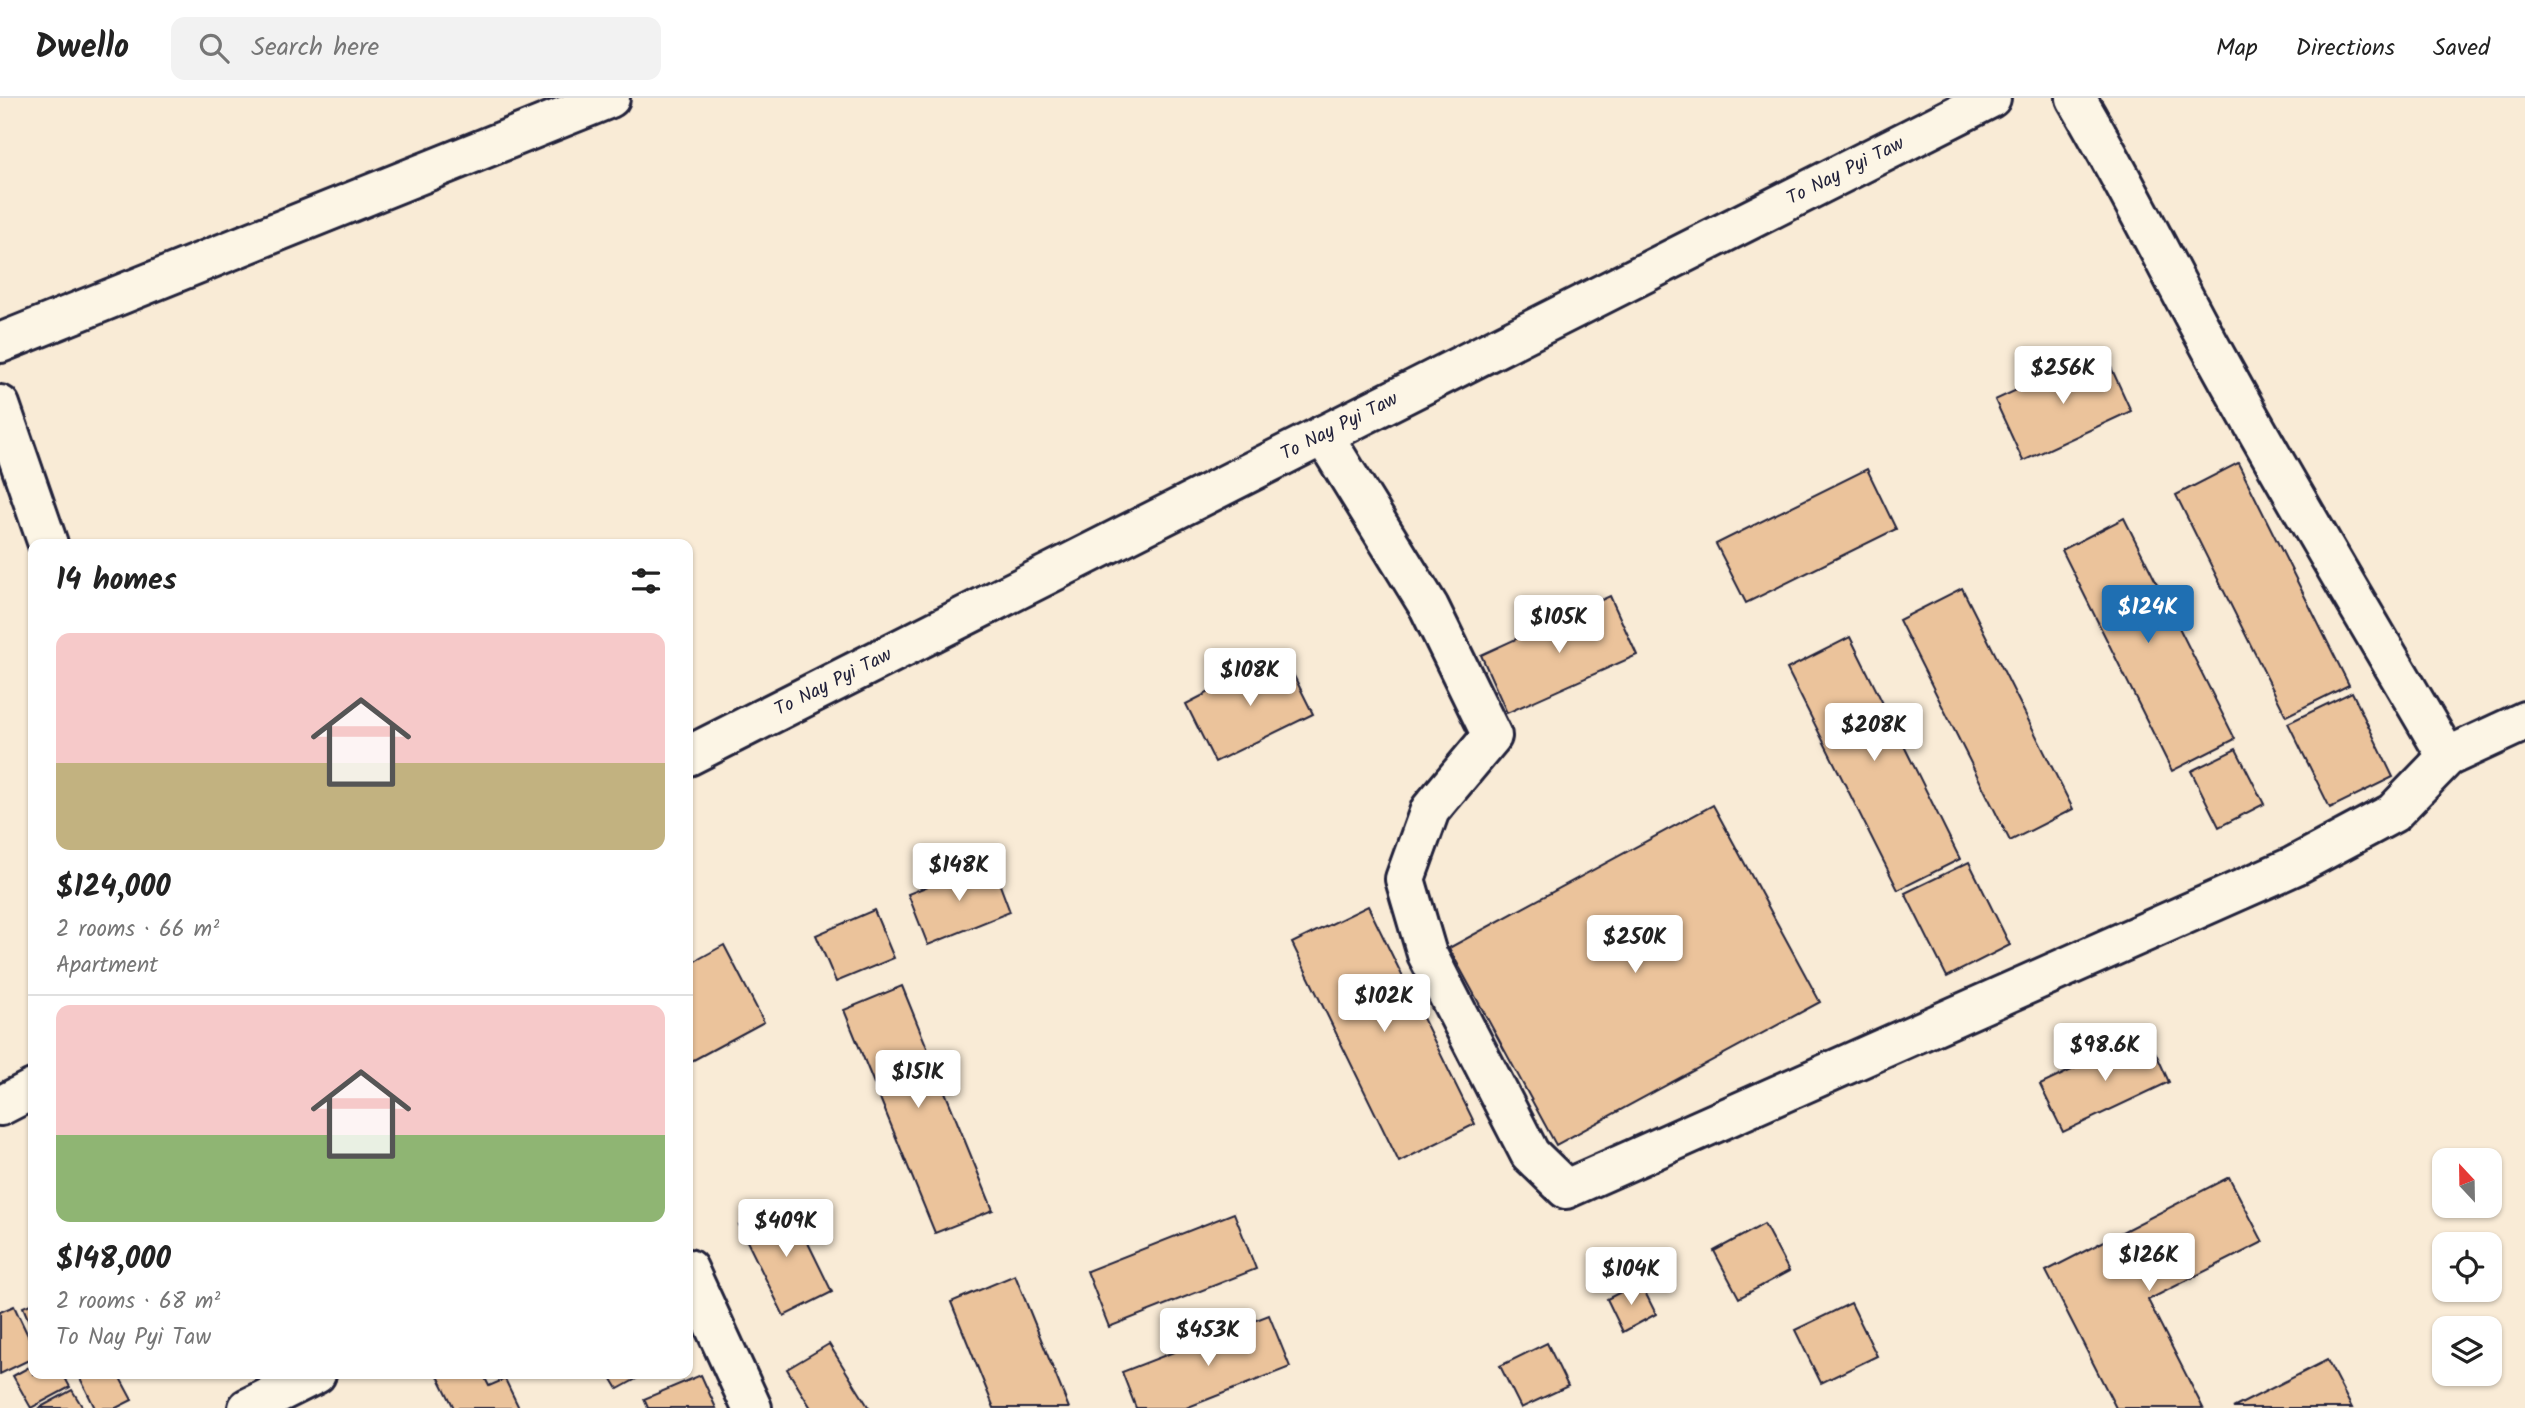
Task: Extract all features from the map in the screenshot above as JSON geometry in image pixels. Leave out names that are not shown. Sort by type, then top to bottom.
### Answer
[{"type":"street","points":[[0,343],[610,98]]},
{"type":"street","name":"To Nay Pyi Taw","points":[[693,753],[1991,98]]},
{"type":"street","points":[[2076,98],[2111,157],[2222,370],[2447,757]]},
{"type":"street","points":[[0,405],[46,539]]},
{"type":"street","points":[[1323,435],[1429,607],[1493,736],[1430,810],[1405,879],[1427,954],[1530,1154],[1566,1189],[2294,866],[2393,813],[2447,757],[2525,721]]},
{"type":"street","points":[[0,1106],[28,1092]]},
{"type":"street","points":[[693,1280],[752,1408]]},
{"type":"street","points":[[248,1408],[306,1379]]},
{"type":"building","points":[[2103,350],[2131,411],[2023,461],[1995,400]]},
{"type":"building","points":[[2238,463],[2349,685],[2286,716],[2176,495]]},
{"type":"building","points":[[1867,469],[1896,529],[1746,603],[1716,544]]},
{"type":"building","points":[[2124,518],[2235,739],[2172,771],[2062,550]]},
{"type":"building","points":[[1962,588],[2073,809],[2010,841],[1899,620]]},
{"type":"building","points":[[1610,596],[1637,655],[1507,713],[1481,655]]},
{"type":"building","points":[[1850,637],[1960,859],[1898,890],[1787,669]]},
{"type":"building","points":[[1283,654],[1313,714],[1215,762],[1186,704]]},
{"type":"building","points":[[2352,692],[2393,777],[2330,808],[2288,723]]},
{"type":"building","points":[[2236,749],[2264,804],[2219,827],[2191,771]]},
{"type":"building","points":[[1713,805],[1820,1002],[1556,1145],[1449,948]]},
{"type":"building","points":[[991,861],[1010,912],[928,945],[908,894]]},
{"type":"building","points":[[1969,862],[2010,945],[1947,977],[1905,893]]},
{"type":"building","points":[[1368,906],[1475,1124],[1399,1162],[1292,943]]},
{"type":"building","points":[[874,910],[894,958],[836,982],[816,935]]},
{"type":"building","points":[[724,945],[764,1022],[693,1060],[693,962]]},
{"type":"building","points":[[902,986],[993,1210],[935,1233],[844,1010]]},
{"type":"building","points":[[2147,1034],[2169,1082],[2063,1132],[2040,1085]]},
{"type":"building","points":[[2229,1177],[2263,1242],[2148,1300],[2203,1408],[2116,1408],[2046,1271]]},
{"type":"building","points":[[788,1202],[832,1292],[784,1316],[739,1225]]},
{"type":"building","points":[[1234,1213],[1256,1269],[1109,1327],[1087,1271]]},
{"type":"building","points":[[1764,1224],[1789,1271],[1739,1298],[1714,1251]]},
{"type":"building","points":[[1015,1275],[1069,1408],[994,1408],[951,1302]]},
{"type":"building","points":[[1640,1282],[1656,1314],[1623,1332],[1607,1299]]},
{"type":"building","points":[[1851,1303],[1877,1356],[1821,1383],[1795,1330]]},
{"type":"building","points":[[28,1305],[28,1319],[23,1307]]},
{"type":"building","points":[[14,1306],[28,1335],[28,1360],[0,1374],[0,1312]]},
{"type":"building","points":[[1269,1315],[1290,1367],[1186,1408],[1136,1408],[1122,1372]]},
{"type":"building","points":[[1547,1343],[1568,1386],[1521,1408],[1500,1366]]},
{"type":"building","points":[[829,1344],[869,1408],[811,1408],[787,1369]]},
{"type":"building","points":[[2327,1360],[2352,1408],[2233,1408]]},
{"type":"building","points":[[28,1368],[28,1379],[66,1379],[70,1387],[31,1408],[13,1376]]},
{"type":"building","points":[[701,1375],[716,1408],[648,1408],[644,1399]]},
{"type":"building","points":[[80,1379],[121,1379],[132,1400],[116,1408],[95,1408]]},
{"type":"building","points":[[440,1379],[486,1379],[489,1386],[505,1379],[519,1408],[454,1408]]},
{"type":"building","points":[[612,1379],[636,1379],[618,1389]]},
{"type":"building","points":[[72,1390],[83,1408],[39,1408]]}]
